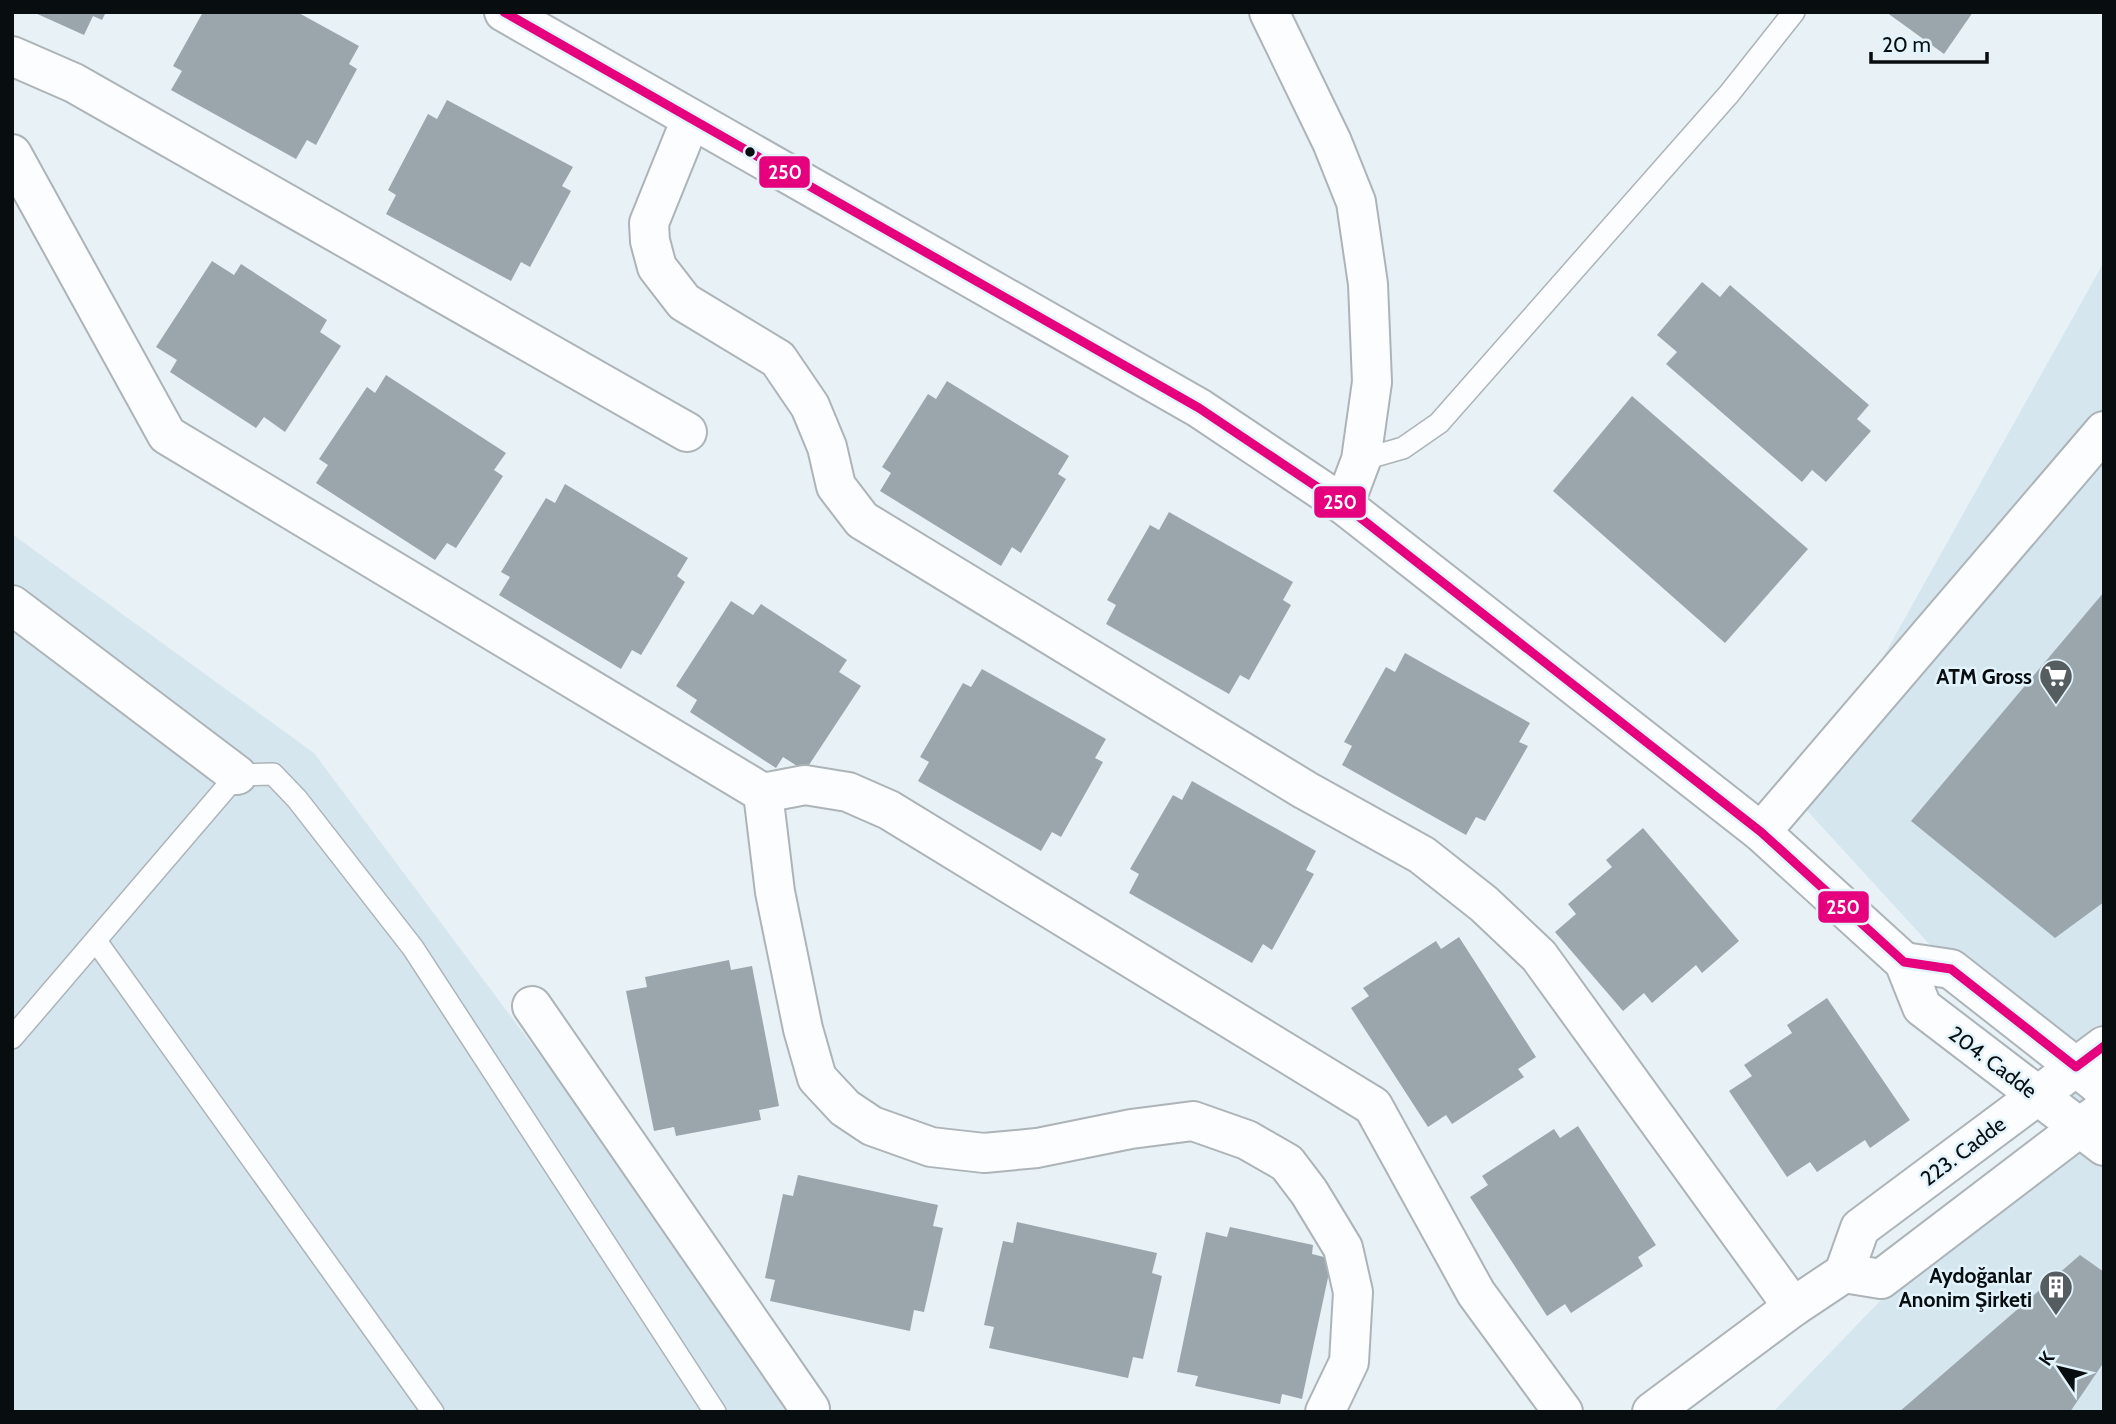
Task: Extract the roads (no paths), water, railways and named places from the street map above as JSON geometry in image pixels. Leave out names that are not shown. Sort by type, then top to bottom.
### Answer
[{"type":"street","name":"204. Cadde","points":[[504,12],[1199,408],[1344,505],[1761,832],[1904,962],[1922,1007],[2037,1095],[2096,1127]]},
{"type":"street","points":[[1269,12],[1332,142],[1356,202],[1368,285],[1372,382],[1361,460],[1344,505]]},
{"type":"street","points":[[12,56],[74,83],[687,432]]},
{"type":"street","points":[[691,119],[649,223],[650,241],[657,267],[684,302],[778,359],[810,406],[827,447],[836,486],[862,520],[1305,790],[1422,855],[1484,904],[1539,956],[1793,1307]]},
{"type":"street","points":[[12,155],[167,435],[763,793],[804,785],[848,792],[889,810],[1373,1106],[1476,1293],[1563,1412]]},
{"type":"street","points":[[1761,832],[2104,431]]},
{"type":"street","points":[[12,605],[237,775]]},
{"type":"street","points":[[763,793],[775,892],[803,1029],[817,1078],[845,1108],[872,1126],[931,1147],[984,1153],[1037,1148],[1131,1129],[1193,1121],[1247,1140],[1287,1163],[1309,1192],[1343,1248],[1353,1292],[1349,1362],[1325,1412]]},
{"type":"street","points":[[1904,962],[1951,969],[2094,1067]]},
{"type":"street","points":[[532,1006],[815,1411]]},
{"type":"street","name":"223. Cadde","points":[[1844,1273],[1860,1228],[2037,1095],[2094,1067]]},
{"type":"street","points":[[1652,1412],[1793,1307],[1844,1273],[1881,1279],[2096,1127]]},
{"type":"lane","points":[[1361,460],[1403,448],[1439,423],[1720,104],[1794,12]]},
{"type":"lane","points":[[12,1038],[237,775],[273,774],[297,799],[413,947],[715,1412]]},
{"type":"lane","points":[[96,942],[433,1412]]},
{"type":"place","name":"ATM Gross","points":[[2056,706]]},
{"type":"place","name":"Aydoğanlar Anonim Şirketi","points":[[2056,1317]]}]
